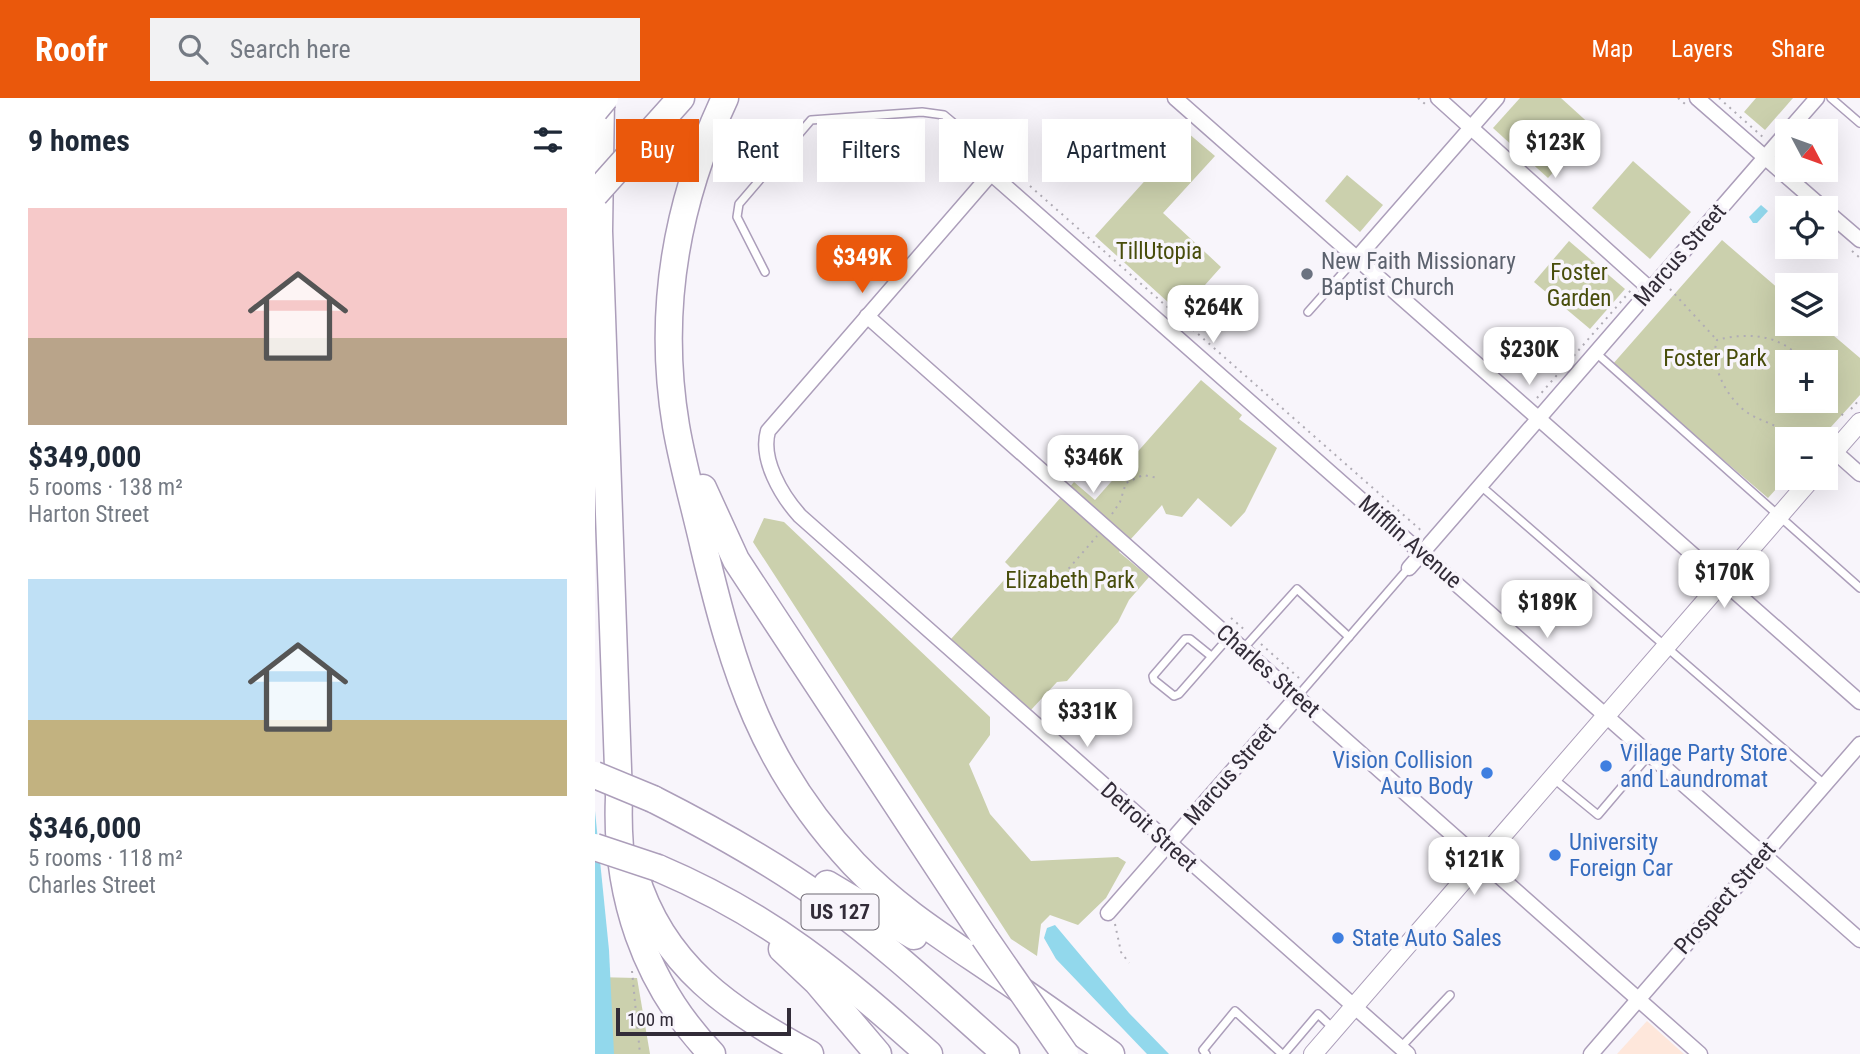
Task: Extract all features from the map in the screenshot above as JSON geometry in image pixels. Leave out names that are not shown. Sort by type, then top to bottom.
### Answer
[{"type":"highway","points":[[595,110],[603,98]]},
{"type":"highway","points":[[603,98],[599,231],[619,797],[617,836],[622,878],[635,930],[668,997],[712,1054]]},
{"type":"highway","points":[[595,194],[681,98]]},
{"type":"highway","points":[[725,98],[697,162],[682,215],[671,276],[669,357],[676,427],[726,640],[753,712],[779,764],[835,841],[885,894],[936,934],[1111,1054]]},
{"type":"highway","points":[[669,357],[704,490],[736,560],[983,937],[1065,1054]]},
{"type":"highway","name":"US 127","points":[[595,775],[653,799],[770,864],[841,913],[1006,1054]]},
{"type":"highway","points":[[619,797],[640,890],[663,936],[680,959],[700,982],[729,1006],[810,1054]]},
{"type":"highway","points":[[699,823],[782,859],[1044,1008]]},
{"type":"highway","name":"US 127","points":[[595,846],[658,868],[722,898],[785,934],[834,970],[929,1054]]},
{"type":"highway","points":[[658,868],[763,933],[817,982],[878,1054]]},
{"type":"street","points":[[1175,98],[1860,702]]},
{"type":"street","points":[[1437,98],[1655,284]]},
{"type":"street","points":[[1357,258],[1497,98]]},
{"type":"street","points":[[1697,98],[1769,152],[1811,196]]},
{"type":"street","name":"Marcus Street","points":[[1798,119],[1817,98]]},
{"type":"street","name":"Marcus Street","points":[[1408,569],[1775,145]]},
{"type":"street","points":[[867,316],[984,182]]},
{"type":"street","name":"Mifflin Avenue","points":[[1002,182],[1860,940]]},
{"type":"street","points":[[1838,221],[1860,240]]},
{"type":"street","name":"Detroit Street","points":[[867,316],[771,426],[766,438],[777,482],[800,516],[1168,845],[1404,1051]]},
{"type":"street","name":"Charles Street","points":[[867,316],[1482,858],[1700,1054]]},
{"type":"street","points":[[1838,443],[1852,419]]},
{"type":"street","points":[[1838,462],[1860,474]]},
{"type":"street","points":[[1313,1054],[1802,490]]},
{"type":"street","name":"Marcus Street","points":[[1110,911],[1297,697]]},
{"type":"street","name":"Prospect Street","points":[[1591,1054],[1860,744]]},
{"type":"lane","points":[[1831,98],[1860,123]]},
{"type":"lane","points":[[765,272],[737,217],[739,204],[811,120],[922,112],[944,115],[949,119]]},
{"type":"lane","points":[[1308,312],[1357,258]]},
{"type":"lane","points":[[1595,352],[1860,588]]},
{"type":"lane","points":[[1480,485],[1824,784]]},
{"type":"lane","name":"Marcus Street","points":[[1297,697],[1408,569]]},
{"type":"lane","points":[[1243,649],[1297,589],[1349,637]]},
{"type":"lane","points":[[1211,656],[1190,639],[1185,639],[1153,676],[1154,680],[1174,696],[1179,694],[1229,637]]},
{"type":"lane","points":[[1552,778],[1598,815],[1649,754]]},
{"type":"lane","points":[[1404,1051],[1450,995]]},
{"type":"lane","points":[[1206,1054],[1203,1050],[1235,1011],[1283,1054],[1318,1014],[1335,1029]]},
{"type":"path","points":[[1719,98],[1769,152]]},
{"type":"path","points":[[1030,186],[1433,541]]},
{"type":"path","points":[[1655,284],[1717,340]]},
{"type":"path","points":[[1717,340],[1745,333],[1786,346],[1790,350]]},
{"type":"path","points":[[1717,340],[1715,359],[1728,393],[1750,414],[1772,422],[1777,427]]},
{"type":"path","points":[[1231,618],[1307,685]]},
{"type":"path","points":[[1110,911],[1121,952],[1129,963]]},
{"type":"shaded area","points":[[1647,1021],[1684,1054],[1617,1054]]},
{"type":"green space","points":[[1520,98],[1561,98],[1594,128],[1548,178],[1493,128]]},
{"type":"green space","points":[[1756,98],[1793,98],[1765,130],[1744,112]]},
{"type":"green space","name":"TillUtopia","points":[[1191,136],[1215,156],[1163,213],[1221,267],[1180,313],[1095,236],[1144,182],[1191,182]]},
{"type":"green space","points":[[1633,161],[1691,212],[1650,259],[1592,208]]},
{"type":"green space","points":[[1347,175],[1383,205],[1360,232],[1325,201]]},
{"type":"green space","name":"Foster Park","points":[[1722,240],[1775,286],[1775,336],[1834,336],[1860,358],[1860,395],[1831,427],[1775,427],[1775,490],[1768,498],[1612,365]]},
{"type":"green space","name":"Foster Garden","points":[[1569,241],[1625,289],[1590,329],[1534,282]]},
{"type":"green space","name":"Elizabeth Park","points":[[1201,380],[1242,415],[1239,419],[1277,448],[1245,512],[1231,527],[1198,498],[1182,517],[1166,514],[1162,505],[1119,552],[1149,577],[1129,600],[1118,622],[1067,681],[1057,682],[1030,711],[951,639],[1013,570],[1005,562],[1074,482],[1095,500]]},
{"type":"green space","points":[[764,518],[784,522],[990,717],[990,735],[969,764],[990,814],[1031,861],[1118,857],[1126,862],[1106,898],[1078,925],[1050,915],[1041,924],[1037,956],[1011,939],[753,542]]},
{"type":"green space","points":[[595,977],[637,978],[650,1054],[595,1054]]},
{"type":"water","points":[[1761,205],[1768,211],[1757,223],[1753,223],[1749,217]]},
{"type":"water","points":[[595,811],[609,950],[614,1054],[595,1054]]},
{"type":"water","points":[[1055,925],[1129,1013],[1169,1054],[1147,1054],[1056,959],[1044,938],[1047,928]]},
{"type":"place","name":"New Faith Missionary Baptist Church","points":[[1307,274]]},
{"type":"place","name":"Village Party Store and Laundromat","points":[[1606,766]]},
{"type":"place","name":"Vision Collision Auto Body","points":[[1487,773]]},
{"type":"place","name":"University Foreign Car","points":[[1555,855]]},
{"type":"place","name":"State Auto Sales","points":[[1338,938]]}]
